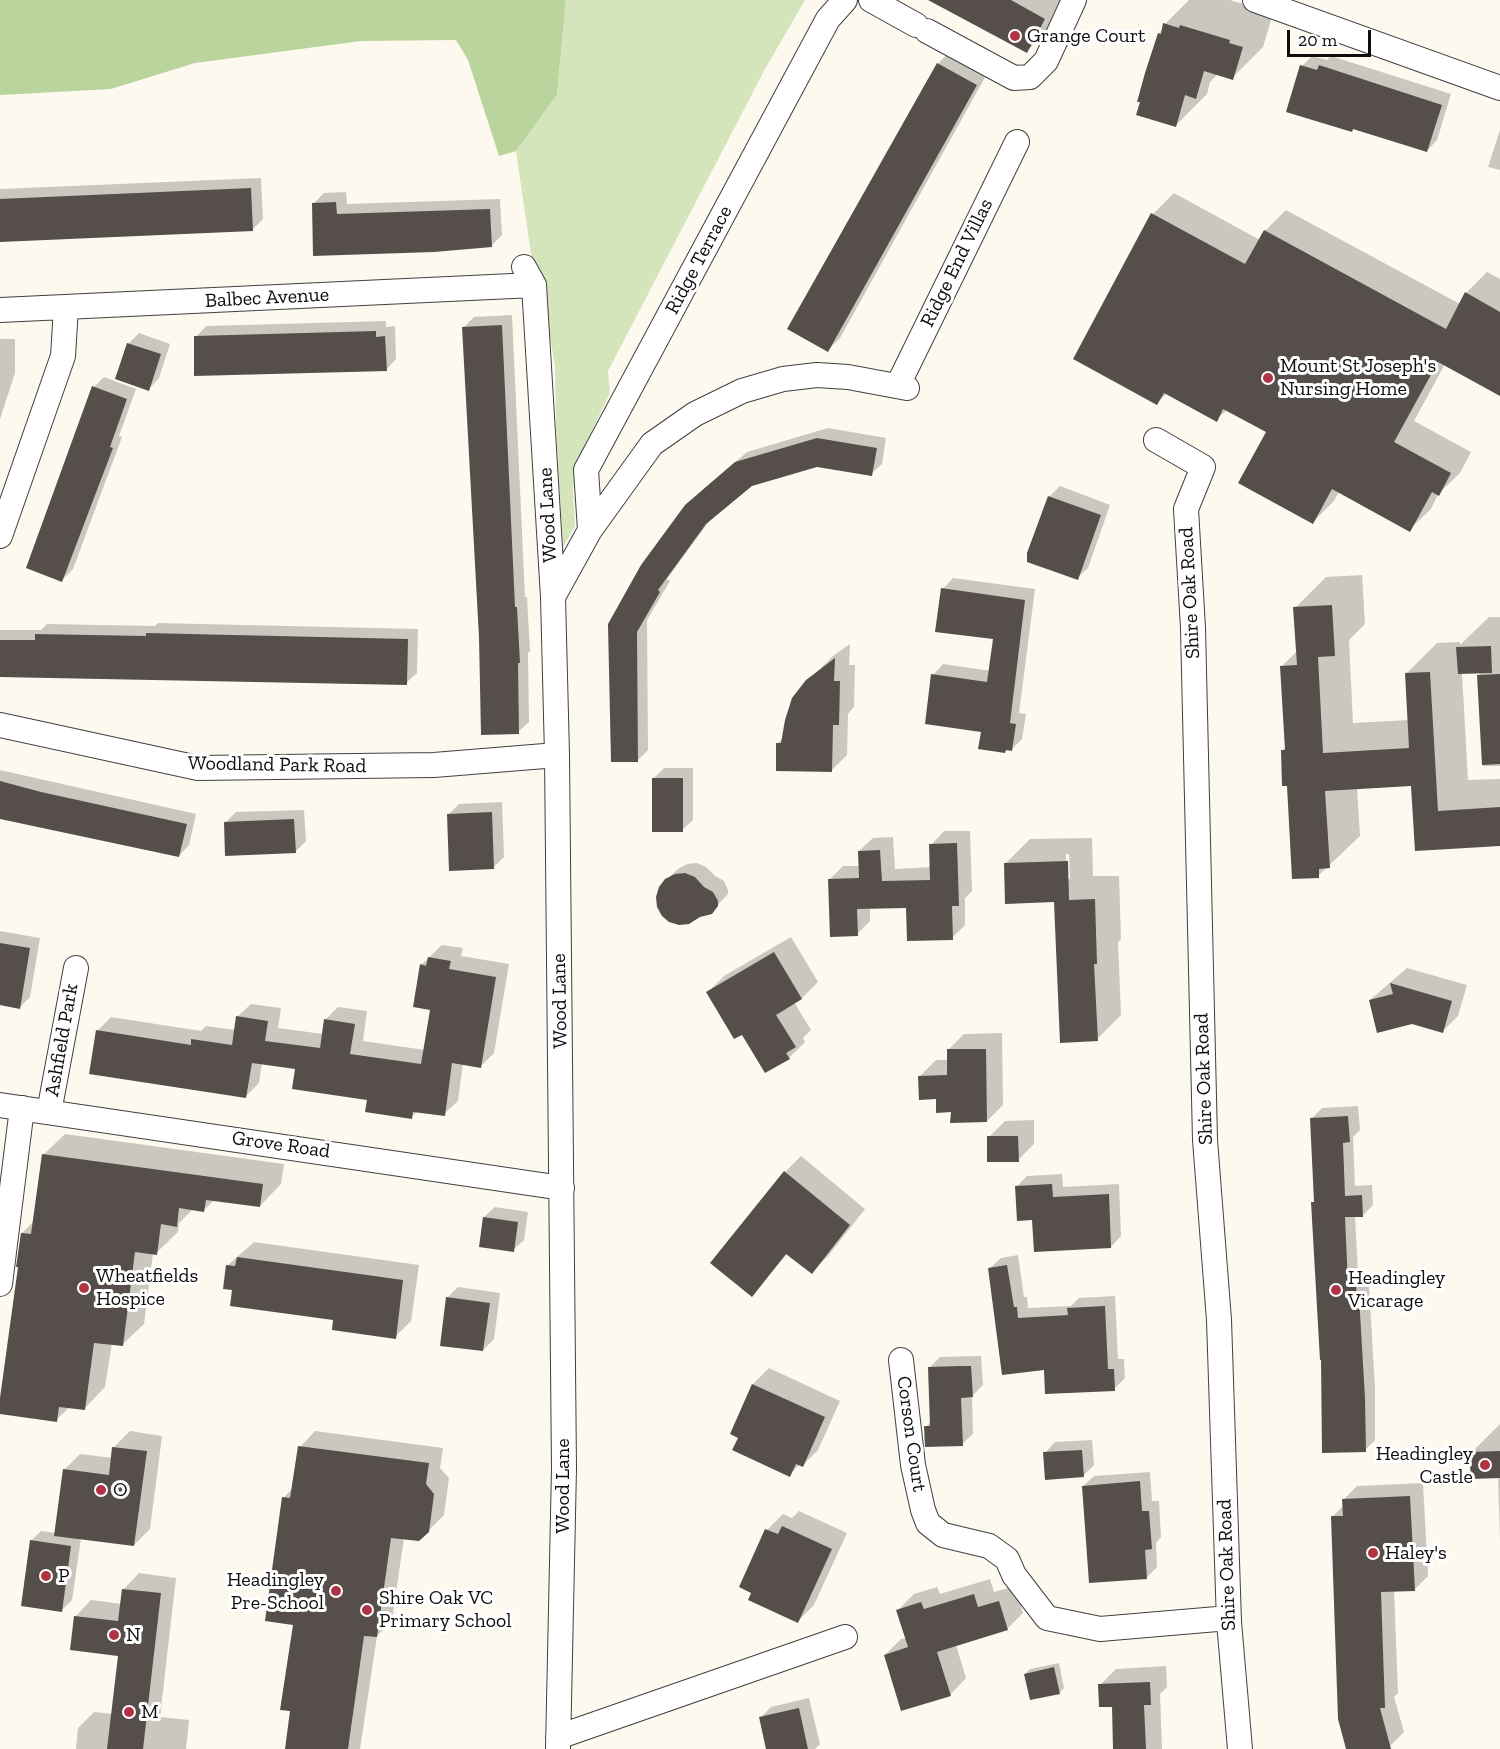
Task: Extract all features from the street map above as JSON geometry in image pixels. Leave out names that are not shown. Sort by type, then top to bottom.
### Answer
[{"type":"street","name":"Ridge Terrace","points":[[590,530],[586,470],[828,19],[845,0]]},
{"type":"street","points":[[871,0],[1014,78],[1030,77],[1046,61],[1074,0]]},
{"type":"street","points":[[1255,0],[1500,88]]},
{"type":"street","name":"Ridge End Villas","points":[[590,530],[652,444],[695,414],[742,391],[783,379],[817,375],[848,377],[902,386],[1017,142]]},
{"type":"street","name":"Balbec Avenue","points":[[0,310],[66,308],[529,276]]},
{"type":"street","name":"Wood Lane","points":[[529,276],[553,597],[557,755],[564,1468],[558,1743],[845,1637]]},
{"type":"street","points":[[0,536],[63,356],[66,308]]},
{"type":"street","name":"Shire Oak Road","points":[[1156,440],[1203,466],[1186,509],[1192,628],[1205,1140],[1219,1320],[1229,1618],[1240,1749]]},
{"type":"street","points":[[553,597],[590,530]]},
{"type":"street","name":"Woodland Park Road","points":[[0,725],[198,768],[434,765],[557,755]]},
{"type":"street","name":"Ashfield Park","points":[[49,1112],[75,968]]},
{"type":"street","points":[[0,1284],[11,1106]]},
{"type":"street","name":"Grove Road","points":[[11,1106],[562,1188]]},
{"type":"street","name":"Corson Court","points":[[901,1360],[913,1465],[922,1510],[928,1523],[943,1535],[989,1546],[1007,1558],[1014,1575],[1047,1618],[1100,1629],[1229,1618]]},
{"type":"green space","points":[[0,0],[566,0],[557,95],[516,151],[499,156],[468,60],[456,40],[361,41],[195,63],[111,89],[0,95]]},
{"type":"green space","points":[[566,0],[805,0],[765,69],[608,371],[610,393],[579,457],[573,489],[575,526],[563,547],[555,366],[541,283],[532,261],[516,151],[557,95]]},
{"type":"building","name":"Grange Court","points":[[928,0],[1011,0],[1045,19],[1027,53]]},
{"type":"building","points":[[1163,23],[1179,28],[1180,25],[1230,40],[1229,43],[1243,47],[1233,80],[1204,71],[1196,99],[1185,95],[1176,127],[1136,115],[1145,73],[1158,33],[1161,34]]},
{"type":"building","points":[[937,63],[977,85],[828,352],[787,329]]},
{"type":"building","points":[[1300,65],[1317,70],[1319,65],[1442,105],[1427,152],[1353,129],[1352,132],[1286,112]]},
{"type":"building","points":[[251,188],[253,231],[0,242],[0,199]]},
{"type":"building","points":[[336,202],[337,214],[490,209],[492,247],[434,252],[313,256],[312,203]]},
{"type":"building","name":"Mount St Joseph's Nursing Home","points":[[1151,213],[1245,264],[1264,230],[1446,329],[1465,292],[1500,312],[1500,396],[1438,362],[1394,442],[1451,473],[1439,496],[1432,492],[1410,532],[1332,489],[1313,524],[1238,483],[1266,432],[1223,409],[1217,422],[1164,393],[1157,405],[1073,359]]},
{"type":"building","points":[[502,325],[515,607],[517,607],[520,663],[518,663],[519,734],[481,735],[479,637],[462,327]]},
{"type":"building","points":[[376,331],[376,337],[385,336],[387,371],[194,376],[194,336]]},
{"type":"building","points":[[127,343],[161,354],[149,391],[115,379]]},
{"type":"building","points":[[92,386],[127,399],[110,447],[113,448],[62,582],[26,568]]},
{"type":"building","points":[[817,438],[877,448],[872,476],[817,467],[752,486],[706,524],[658,590],[660,592],[637,632],[638,762],[611,762],[608,624],[641,565],[685,505],[735,462]]},
{"type":"building","points":[[1048,496],[1101,515],[1078,580],[1027,562],[1027,553]]},
{"type":"building","points":[[941,588],[1025,600],[1010,723],[1016,724],[1012,751],[1006,750],[1005,753],[978,749],[981,732],[925,724],[931,674],[987,682],[993,639],[935,632]]},
{"type":"building","points":[[1332,605],[1335,656],[1318,657],[1323,753],[1409,748],[1405,673],[1430,672],[1438,811],[1500,807],[1500,846],[1415,851],[1411,786],[1325,791],[1330,868],[1319,869],[1319,878],[1292,879],[1287,786],[1282,786],[1281,750],[1285,750],[1280,666],[1297,665],[1293,607]]},
{"type":"building","points":[[146,633],[408,639],[407,685],[0,677],[0,640],[35,640],[35,634],[146,636]]},
{"type":"building","points":[[1491,646],[1492,673],[1458,674],[1456,647]]},
{"type":"building","points":[[835,658],[834,681],[840,681],[839,725],[833,725],[832,772],[776,771],[776,743],[781,743],[792,698],[806,680]]},
{"type":"building","points":[[1500,674],[1500,764],[1482,765],[1477,675]]},
{"type":"building","points":[[652,778],[683,778],[683,832],[652,832]]},
{"type":"building","points":[[0,781],[187,824],[179,857],[0,819]]},
{"type":"building","points":[[492,812],[494,869],[449,871],[447,814]]},
{"type":"building","points":[[294,819],[296,853],[225,856],[224,822]]},
{"type":"building","points":[[957,843],[959,906],[952,906],[953,940],[907,941],[906,908],[857,909],[858,936],[830,937],[828,879],[859,878],[858,851],[880,850],[882,881],[930,880],[929,844]]},
{"type":"building","points":[[1068,861],[1069,900],[1095,899],[1097,964],[1094,964],[1098,1041],[1060,1043],[1054,902],[1005,904],[1004,863]]},
{"type":"building","points":[[685,873],[695,877],[704,887],[713,892],[718,906],[712,914],[700,917],[689,924],[679,925],[669,922],[662,916],[657,907],[656,897],[665,879],[675,874]]},
{"type":"building","points":[[0,943],[30,948],[20,1009],[0,1005]]},
{"type":"building","points":[[774,952],[802,999],[776,1015],[796,1047],[786,1053],[790,1059],[765,1073],[742,1035],[734,1039],[706,992]]},
{"type":"building","points":[[428,957],[451,961],[449,969],[496,977],[481,1068],[452,1063],[445,1116],[413,1112],[412,1119],[365,1112],[367,1100],[292,1089],[295,1069],[252,1063],[246,1098],[89,1074],[96,1030],[191,1045],[191,1039],[232,1045],[236,1016],[268,1021],[265,1041],[320,1048],[324,1019],[355,1024],[350,1054],[421,1064],[430,1010],[413,1007],[420,964],[426,966]]},
{"type":"building","points":[[1390,983],[1452,1001],[1443,1033],[1412,1024],[1377,1033],[1369,1000],[1393,994]]},
{"type":"building","points":[[947,1049],[986,1049],[987,1122],[950,1123],[951,1112],[936,1113],[936,1099],[919,1100],[918,1076],[947,1075]]},
{"type":"building","points":[[1348,1116],[1350,1142],[1343,1143],[1345,1196],[1362,1195],[1363,1217],[1345,1217],[1348,1284],[1356,1284],[1357,1296],[1359,1296],[1366,1452],[1322,1453],[1321,1360],[1311,1202],[1314,1202],[1310,1118]]},
{"type":"building","points":[[987,1136],[1018,1136],[1019,1162],[987,1162]]},
{"type":"building","name":"Wheatfields Hospice","points":[[42,1154],[263,1184],[260,1207],[206,1200],[204,1212],[179,1208],[177,1227],[161,1224],[157,1255],[135,1252],[123,1346],[94,1343],[85,1410],[59,1407],[57,1422],[0,1414],[0,1398],[21,1233],[31,1234]]},
{"type":"building","points":[[784,1171],[850,1225],[812,1274],[786,1254],[752,1297],[710,1263]]},
{"type":"building","points":[[1052,1184],[1053,1197],[1109,1194],[1111,1248],[1034,1252],[1032,1220],[1017,1221],[1015,1186]]},
{"type":"building","points":[[483,1217],[518,1222],[514,1252],[479,1247]]},
{"type":"building","points":[[237,1257],[403,1280],[396,1339],[332,1330],[333,1320],[230,1306],[232,1290],[223,1289],[226,1265],[235,1266]]},
{"type":"building","points":[[1007,1265],[1018,1318],[1068,1315],[1067,1308],[1105,1306],[1108,1369],[1114,1369],[1115,1391],[1045,1394],[1044,1370],[1002,1375],[988,1268]]},
{"type":"building","points":[[446,1297],[490,1303],[483,1351],[440,1346]]},
{"type":"building","points":[[971,1366],[973,1397],[961,1398],[963,1446],[925,1447],[924,1426],[930,1426],[928,1367]]},
{"type":"building","points":[[752,1384],[825,1417],[803,1467],[796,1464],[790,1477],[732,1450],[738,1438],[730,1434]]},
{"type":"building","points":[[298,1446],[429,1463],[426,1484],[434,1494],[429,1532],[419,1541],[391,1538],[377,1637],[364,1636],[348,1749],[285,1749],[290,1711],[280,1710],[293,1625],[265,1621],[282,1497],[290,1498]]},
{"type":"building","name":"O","points":[[112,1447],[147,1451],[134,1546],[54,1536],[63,1469],[109,1475]]},
{"type":"building","points":[[1082,1450],[1084,1477],[1045,1480],[1043,1452]]},
{"type":"building","name":"Headingley Castle","points":[[1500,1451],[1500,1478],[1471,1479],[1469,1452]]},
{"type":"building","points":[[1140,1481],[1142,1511],[1149,1511],[1152,1549],[1145,1550],[1147,1579],[1089,1583],[1082,1486]]},
{"type":"building","points":[[1410,1496],[1415,1591],[1381,1592],[1385,1708],[1380,1708],[1391,1749],[1346,1749],[1338,1719],[1331,1516],[1343,1516],[1342,1499]]},
{"type":"building","points":[[782,1526],[832,1549],[798,1623],[748,1600],[751,1593],[739,1587],[765,1529],[778,1534]]},
{"type":"building","name":"P","points":[[30,1540],[71,1546],[62,1612],[21,1606]]},
{"type":"building","name":"N","points":[[122,1589],[161,1593],[143,1749],[107,1749],[118,1656],[70,1650],[74,1616],[118,1621]]},
{"type":"building","points":[[974,1594],[978,1607],[999,1601],[1008,1630],[937,1652],[951,1696],[901,1711],[884,1655],[908,1647],[896,1610],[921,1602],[924,1609]]},
{"type":"building","points":[[1054,1667],[1060,1694],[1030,1700],[1024,1674]]},
{"type":"building","points":[[1150,1682],[1151,1705],[1144,1705],[1146,1749],[1113,1749],[1112,1707],[1099,1707],[1098,1684]]},
{"type":"building","points":[[799,1708],[808,1749],[766,1749],[759,1717]]},
{"type":"place","name":"Grange Court","points":[[1015,36]]},
{"type":"place","name":"Mount St Joseph's Nursing Home","points":[[1268,378]]},
{"type":"place","name":"Wheatfields Hospice","points":[[84,1288]]},
{"type":"place","name":"Headingley Vicarage","points":[[1336,1290]]},
{"type":"place","name":"Headingley Castle","points":[[1485,1465]]},
{"type":"place","name":"O","points":[[101,1490]]},
{"type":"place","name":"Haley's","points":[[1373,1553]]},
{"type":"place","name":"P","points":[[46,1576]]},
{"type":"place","name":"Headingley Pre-School","points":[[336,1591]]},
{"type":"place","name":"Shire Oak VC Primary School","points":[[367,1610]]},
{"type":"place","name":"N","points":[[114,1635]]},
{"type":"place","name":"M","points":[[129,1712]]}]
